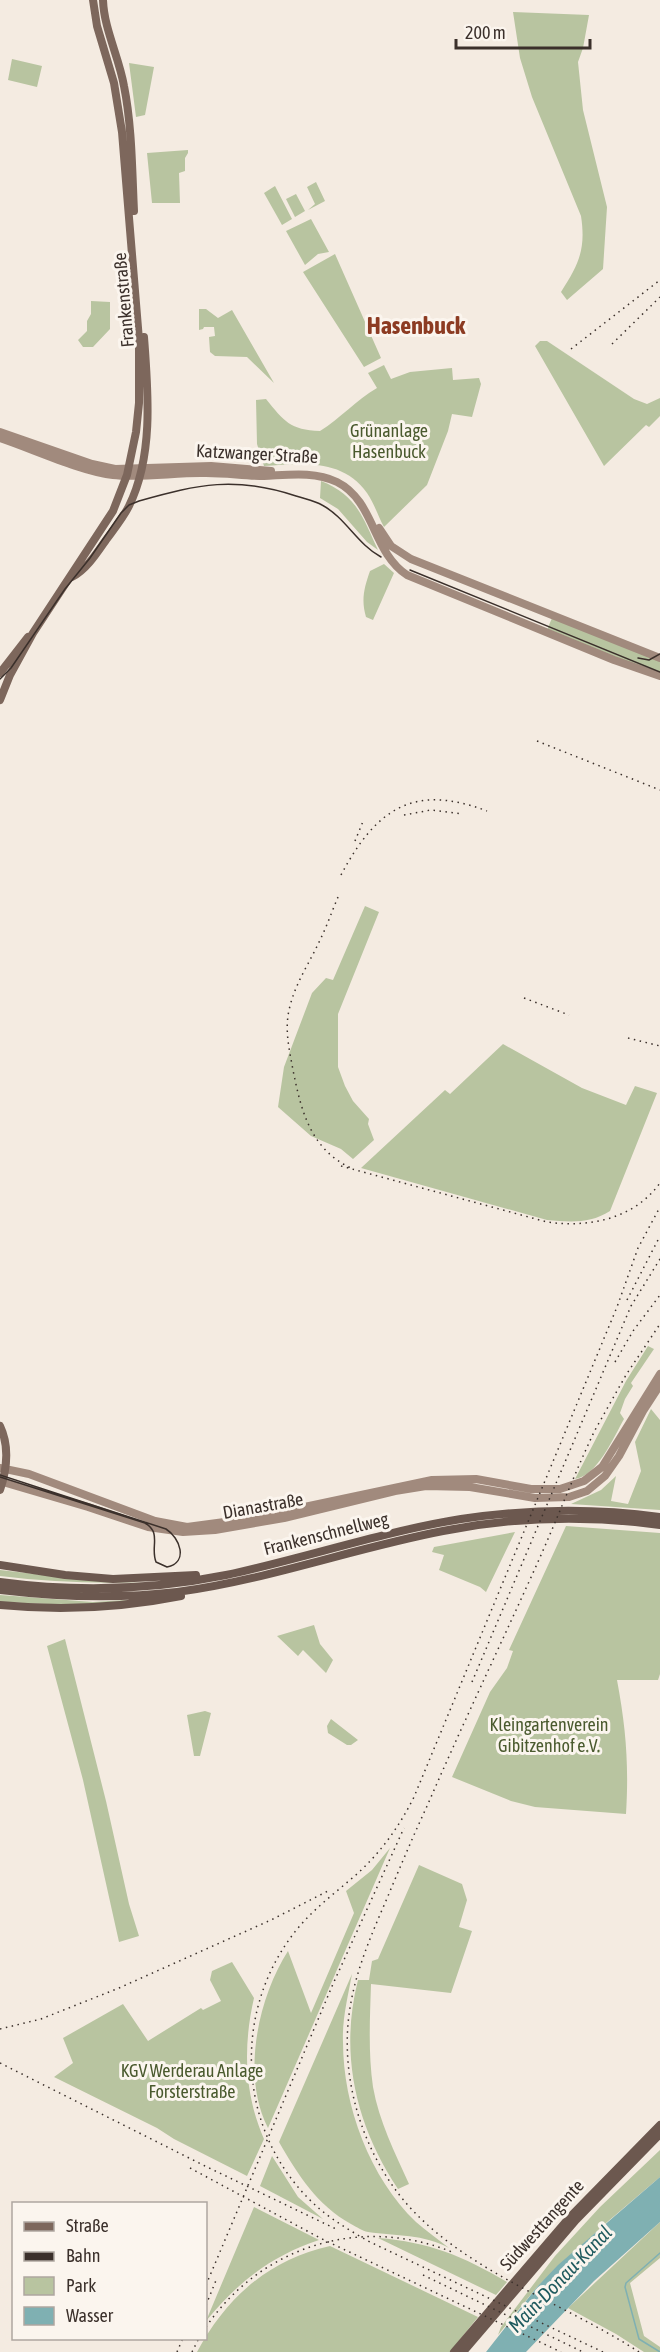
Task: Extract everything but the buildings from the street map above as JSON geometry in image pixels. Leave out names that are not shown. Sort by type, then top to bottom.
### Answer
[{"type":"highway","name":"Frankenschnellweg","points":[[0,1582],[51,1587],[97,1588],[224,1580],[405,1530],[475,1517],[562,1510],[660,1516]]},
{"type":"highway","name":"Frankenschnellweg","points":[[0,1590],[73,1596],[176,1592],[411,1538],[494,1523],[546,1519],[594,1519],[660,1525]]},
{"type":"highway","points":[[1,1566],[113,1579],[208,1573],[224,1580]]},
{"type":"highway","points":[[0,1605],[46,1609],[105,1607],[198,1593],[224,1580]]},
{"type":"highway","name":"Südwesttangente","points":[[454,2352],[554,2235],[660,2125]]},
{"type":"highway","name":"Südwesttangente","points":[[463,2352],[576,2220],[660,2134]]},
{"type":"main road","name":"Frankenstraße","points":[[0,700],[8,679],[33,633],[110,517],[128,472],[138,410],[138,332],[122,129],[112,75],[98,29],[93,0]]},
{"type":"main road","name":"Frankenstraße","points":[[71,577],[78,574],[91,560],[120,520],[132,498],[140,471],[148,422],[148,386],[128,114],[123,77],[107,25],[103,0]]},
{"type":"main road","points":[[98,29],[100,25],[107,25]]},
{"type":"main road","points":[[0,432],[98,466],[128,472]]},
{"type":"main road","points":[[0,438],[99,472],[140,471]]},
{"type":"main road","name":"Katzwanger Straße","points":[[140,471],[211,466],[267,471],[312,470],[331,474],[346,481],[358,491],[386,540],[404,555]]},
{"type":"main road","name":"Katzwanger Straße","points":[[140,471],[211,472],[247,476],[310,475],[327,478],[344,486],[358,499],[388,557],[399,570],[417,580],[660,676]]},
{"type":"main road","name":"Katzwanger Straße","points":[[380,543],[395,554],[404,555],[660,658]]},
{"type":"main road","points":[[399,570],[404,555]]},
{"type":"main road","points":[[543,631],[549,615]]},
{"type":"main road","name":"Frankenstraße","points":[[0,673],[22,643],[33,633]]},
{"type":"main road","points":[[603,654],[610,639]]},
{"type":"main road","name":"Dianastraße","points":[[3,1468],[29,1474],[150,1520],[188,1527],[247,1519],[425,1480],[463,1479],[541,1490],[560,1489],[574,1486],[590,1477],[610,1456],[642,1400],[660,1374]]},
{"type":"main road","name":"Dianastraße","points":[[1,1484],[144,1526],[183,1532],[215,1530],[293,1517],[394,1491],[426,1486],[470,1486],[531,1498],[572,1496],[599,1482],[619,1456],[660,1385]]},
{"type":"main road","points":[[0,1426],[6,1446],[1,1484]]},
{"type":"green space","points":[[513,12],[589,15],[578,62],[583,110],[607,207],[603,269],[567,300],[561,292],[580,256],[583,238],[581,216],[532,97],[520,58]]},
{"type":"green space","points":[[12,59],[42,66],[37,87],[8,80]]},
{"type":"green space","points":[[129,63],[154,67],[145,115],[136,117]]},
{"type":"green space","points":[[188,150],[185,158],[185,171],[179,173],[180,203],[152,203],[147,153]]},
{"type":"green space","points":[[316,182],[325,201],[308,210],[315,204],[307,187]]},
{"type":"green space","points":[[275,186],[292,219],[282,225],[264,193]]},
{"type":"green space","points":[[296,194],[305,211],[295,217],[286,199]]},
{"type":"green space","points":[[311,219],[329,252],[318,254],[305,265],[286,231]]},
{"type":"green space","points":[[335,254],[381,358],[364,367],[303,272]]},
{"type":"green space","points":[[91,301],[110,302],[110,329],[93,347],[83,347],[78,340],[87,331]]},
{"type":"green space","points":[[199,309],[206,309],[218,318],[232,310],[274,383],[247,357],[215,356],[210,352],[209,337],[215,336],[214,327],[204,327],[199,330]]},
{"type":"green space","points":[[540,341],[547,341],[634,399],[647,404],[660,398],[660,416],[649,427],[646,425],[604,466],[535,346]]},
{"type":"green space","name":"Grünanlage Hasenbuck","points":[[384,365],[391,379],[410,372],[452,368],[453,380],[479,378],[481,384],[472,417],[452,414],[448,431],[427,485],[384,527],[367,493],[346,474],[320,465],[264,466],[257,444],[256,400],[266,399],[283,419],[294,426],[320,431],[377,388],[368,373]]},
{"type":"green space","points":[[321,481],[343,493],[351,501],[363,518],[378,550],[367,542],[338,509],[320,498]]},
{"type":"green space","points":[[384,564],[394,573],[373,620],[366,617],[363,599],[370,571]]},
{"type":"green space","points":[[552,618],[660,656],[660,675],[547,630]]},
{"type":"green space","points":[[365,906],[379,912],[338,1014],[338,1067],[353,1101],[369,1119],[368,1124],[374,1140],[353,1159],[341,1149],[311,1136],[278,1107],[284,1067],[312,993],[326,978],[333,980]]},
{"type":"green space","points":[[503,1044],[582,1088],[626,1105],[635,1086],[657,1093],[610,1211],[587,1220],[547,1220],[361,1168],[445,1090],[450,1094]]},
{"type":"green space","points":[[648,1346],[654,1349],[631,1383],[633,1386],[620,1413],[624,1419],[615,1436],[591,1471],[575,1479],[626,1381]]},
{"type":"green space","points":[[651,1409],[660,1420],[660,1510],[571,1504],[601,1490],[616,1476],[611,1501],[628,1504],[641,1471],[635,1442]]},
{"type":"green space","name":"Kleingartenverein Gibitzenhof e.V.","points":[[566,1526],[660,1533],[660,1674],[658,1680],[617,1680],[626,1747],[626,1814],[535,1807],[511,1801],[452,1777],[490,1692],[507,1668],[513,1651],[509,1650]]},
{"type":"green space","points":[[515,1532],[486,1592],[480,1587],[439,1570],[444,1555],[432,1552],[434,1547]]},
{"type":"green space","points":[[0,1570],[97,1581],[147,1582],[91,1583],[37,1580],[0,1576]]},
{"type":"green space","points":[[0,1595],[93,1602],[142,1599],[98,1606],[0,1602]]},
{"type":"green space","points":[[314,1625],[320,1644],[333,1660],[326,1673],[303,1650],[298,1656],[277,1636]]},
{"type":"green space","points":[[65,1639],[106,1801],[129,1904],[139,1936],[119,1942],[83,1780],[47,1646]]},
{"type":"green space","points":[[205,1711],[211,1713],[200,1756],[194,1756],[187,1715]]},
{"type":"green space","points":[[331,1719],[358,1740],[347,1745],[328,1733],[327,1726]]},
{"type":"green space","points":[[390,1848],[268,2128],[260,2107],[255,2062],[261,2014],[277,1970],[288,1951],[311,2013],[354,1913],[346,1891],[372,1870]]},
{"type":"green space","points":[[419,1865],[462,1884],[467,1900],[459,1927],[472,1931],[451,1993],[371,1984],[371,2074],[383,2124],[409,2184],[398,2189],[383,2165],[362,2115],[355,2089],[350,2035],[358,1980],[369,1980],[372,1961],[378,1959]]},
{"type":"green space","name":"KGV Werderau Anlage Forsterstraße","points":[[232,1962],[254,1998],[248,2034],[247,2069],[252,2104],[264,2139],[247,2176],[54,2077],[73,2063],[63,2038],[123,2004],[148,2041],[201,2008],[203,2010],[221,2001],[210,1980],[212,1971]]},
{"type":"green space","points":[[352,1974],[343,2025],[344,2066],[348,2091],[362,2140],[385,2184],[400,2204],[416,2222],[449,2248],[430,2240],[366,2231],[351,2224],[328,2208],[309,2188],[279,2142]]},
{"type":"green space","points":[[660,2150],[660,2177],[537,2287],[498,2335],[501,2327],[555,2256],[600,2207]]},
{"type":"green space","points":[[272,2156],[298,2197],[323,2219],[260,2186]]},
{"type":"green space","points":[[254,2207],[319,2240],[286,2254],[256,2272],[230,2294],[207,2319]]},
{"type":"green space","points":[[660,2222],[660,2258],[630,2283],[644,2336],[660,2347],[660,2352],[644,2352],[568,2308]]},
{"type":"green space","points":[[378,2238],[413,2243],[445,2252],[507,2282],[496,2295]]},
{"type":"green space","points":[[330,2246],[478,2317],[450,2352],[197,2352],[204,2340],[207,2340],[208,2333],[235,2298],[268,2271],[308,2252]]},
{"type":"water","name":"Main-Donau-Kanal","points":[[660,2177],[660,2222],[594,2281],[526,2352],[486,2352],[537,2287],[558,2265]]},
{"type":"waterway","points":[[660,2253],[626,2283],[625,2287],[639,2339],[660,2352]]},
{"type":"tram line","points":[[0,679],[11,668],[121,513],[129,505],[139,501],[180,490],[217,485],[235,484],[274,490],[310,500],[330,510],[365,545],[381,557]]},
{"type":"tram line","points":[[410,570],[660,672]]},
{"type":"tram line","points":[[638,658],[649,660],[660,654]]},
{"type":"tram line","points":[[0,1475],[166,1529],[178,1544],[180,1550],[178,1560],[167,1567],[156,1562],[153,1531],[145,1523],[0,1477]]},
{"type":"railway","points":[[571,349],[660,280]]},
{"type":"railway","points":[[612,344],[660,297]]},
{"type":"railway","points":[[537,741],[660,790]]},
{"type":"railway","points":[[341,875],[368,833],[383,818],[399,808],[418,802],[438,800],[461,803],[487,811]]},
{"type":"railway","points":[[404,815],[431,810],[463,814]]},
{"type":"railway","points":[[355,841],[364,819]]},
{"type":"railway","points":[[338,897],[323,935],[296,989],[288,1014],[287,1030],[296,1085],[310,1127],[326,1150],[351,1168]]},
{"type":"railway","points":[[524,998],[569,1015]]},
{"type":"railway","points":[[628,1038],[660,1046]]},
{"type":"railway","points":[[341,1166],[547,1222],[563,1224],[594,1222],[624,1213],[637,1205],[660,1183]]},
{"type":"railway","points":[[603,2352],[370,2242],[337,2222],[314,2204],[284,2169],[268,2138],[257,2105],[252,2070],[253,2036],[259,2001],[272,1968],[291,1937],[314,1911],[357,1874],[382,1848],[414,1797],[617,1307],[638,1248],[660,1207]]},
{"type":"railway","points":[[627,1300],[660,1236]]},
{"type":"railway","points":[[472,1682],[631,1306],[660,1259]]},
{"type":"railway","points":[[615,1362],[633,1331],[660,1295]]},
{"type":"railway","points":[[639,2352],[482,2265],[425,2223],[401,2197],[376,2158],[366,2137],[353,2093],[347,2047],[353,1990],[375,1927],[408,1850],[595,1430],[626,1375],[660,1324]]},
{"type":"railway","points":[[207,2283],[333,1984],[404,1828]]},
{"type":"railway","points":[[0,2029],[41,2019],[119,1988],[271,1920],[328,1891]]},
{"type":"railway","points":[[0,2063],[336,2229]]},
{"type":"railway","points":[[190,2168],[322,2239],[561,2352]]},
{"type":"railway","points":[[207,2326],[229,2299],[255,2276],[284,2258],[316,2245],[349,2238],[383,2237],[418,2241],[452,2252]]},
{"type":"railway","points":[[423,2275],[583,2352]]},
{"type":"railway","points":[[207,2303],[217,2278]]},
{"type":"railway","points":[[177,2352],[182,2340]]},
{"type":"railway","points":[[192,2352],[198,2340]]},
{"type":"district","name":"Hasenbuck","points":[[416,326]]}]
